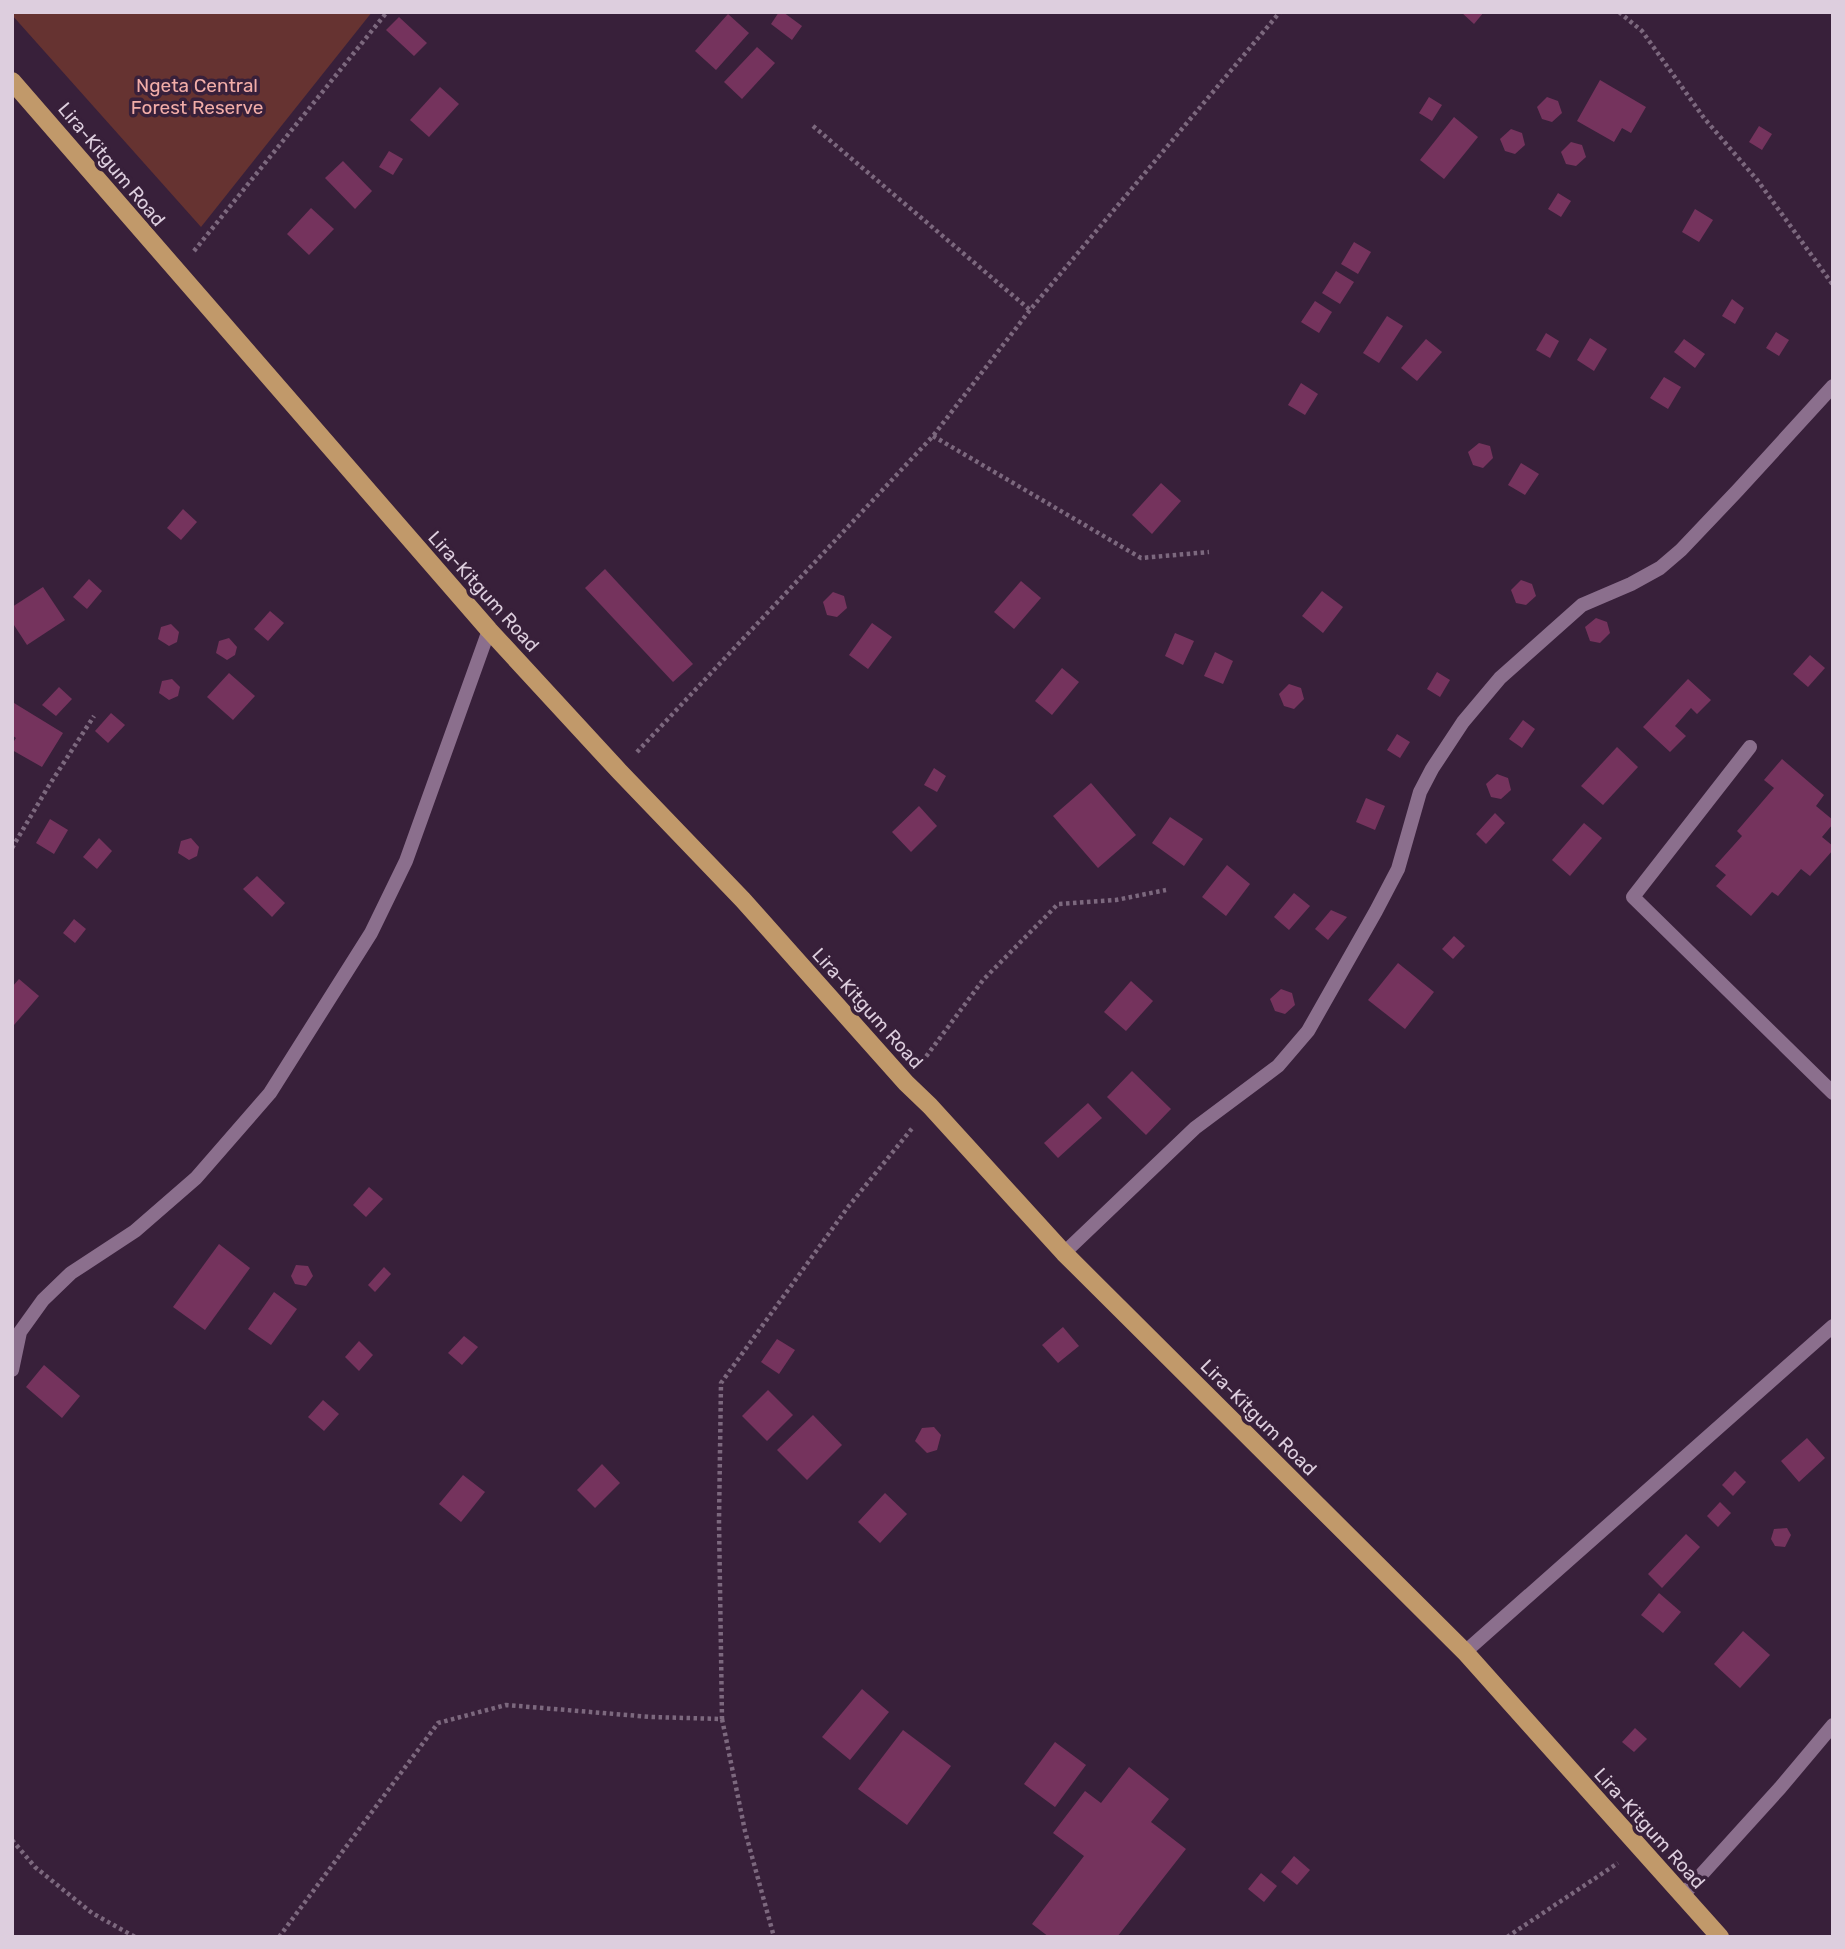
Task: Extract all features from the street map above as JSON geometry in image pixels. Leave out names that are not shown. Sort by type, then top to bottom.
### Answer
[{"type":"main road","name":"Lira-Kitgum Road","points":[[12,81],[489,630],[743,900],[906,1083],[1065,1253],[1465,1652],[1720,1937]]},
{"type":"street","points":[[1065,1253],[1195,1128],[1278,1066],[1308,1031],[1398,869],[1420,792],[1432,769],[1463,722],[1500,678],[1583,605],[1660,568],[1681,550],[1833,386]]},
{"type":"street","points":[[12,1370],[20,1332],[43,1300],[71,1273],[135,1231],[196,1178],[270,1093],[371,933],[406,861],[489,630]]},
{"type":"street","points":[[1750,747],[1633,897],[1833,1093]]},
{"type":"street","points":[[1465,1652],[1833,1326]]},
{"type":"street","points":[[1682,1896],[1833,1725]]},
{"type":"path","points":[[177,272],[387,12]]},
{"type":"path","points":[[619,771],[933,436],[1030,310],[1280,12]]},
{"type":"path","points":[[1619,12],[1642,31],[1704,118],[1758,181],[1833,285]]},
{"type":"path","points":[[813,127],[1030,310]]},
{"type":"path","points":[[933,436],[1141,558],[1209,552]]},
{"type":"path","points":[[12,848],[94,716]]},
{"type":"path","points":[[906,1083],[984,980],[1058,904],[1116,900],[1166,890]]},
{"type":"path","points":[[774,1937],[745,1831],[722,1719],[719,1521],[721,1383],[848,1207],[930,1106]]},
{"type":"path","points":[[279,1937],[438,1723],[506,1705],[651,1717],[722,1719]]},
{"type":"path","points":[[1507,1937],[1619,1862],[1632,1838]]},
{"type":"path","points":[[12,1840],[35,1867],[92,1913],[135,1937]]},
{"type":"green space","name":"Ngeta Central Forest Reserve","points":[[12,12],[372,12],[201,227]]},
{"type":"building","points":[[779,12],[802,26],[792,40],[771,24]]},
{"type":"building","points":[[1461,12],[1484,12],[1474,24]]},
{"type":"building","points":[[728,14],[749,33],[716,70],[695,51]]},
{"type":"building","points":[[399,17],[427,43],[414,56],[386,30]]},
{"type":"building","points":[[757,47],[775,63],[742,99],[724,82]]},
{"type":"building","points":[[1600,80],[1646,107],[1631,133],[1622,128],[1614,142],[1577,121]]},
{"type":"building","points":[[440,87],[459,104],[429,137],[410,120]]},
{"type":"building","points":[[1429,97],[1442,105],[1432,121],[1419,113]]},
{"type":"building","points":[[1547,97],[1558,101],[1562,113],[1552,122],[1542,119],[1537,107]]},
{"type":"building","points":[[1454,117],[1478,137],[1444,179],[1420,160]]},
{"type":"building","points":[[1759,126],[1772,134],[1762,150],[1749,142]]},
{"type":"building","points":[[1511,129],[1522,133],[1525,145],[1515,154],[1505,151],[1500,139]]},
{"type":"building","points":[[1571,142],[1582,145],[1586,157],[1576,166],[1566,164],[1561,152]]},
{"type":"building","points":[[389,151],[403,159],[393,175],[379,167]]},
{"type":"building","points":[[343,161],[372,191],[355,209],[325,178]]},
{"type":"building","points":[[1558,193],[1571,201],[1561,217],[1548,209]]},
{"type":"building","points":[[311,208],[334,229],[309,255],[287,234]]},
{"type":"building","points":[[1695,209],[1713,220],[1699,242],[1682,232]]},
{"type":"building","points":[[1354,242],[1371,252],[1358,274],[1341,264]]},
{"type":"building","points":[[1336,271],[1354,282],[1340,304],[1322,293]]},
{"type":"building","points":[[1732,299],[1744,308],[1735,324],[1722,316]]},
{"type":"building","points":[[1315,301],[1332,312],[1319,333],[1301,322]]},
{"type":"building","points":[[1387,316],[1403,326],[1379,363],[1363,353]]},
{"type":"building","points":[[1776,332],[1789,340],[1779,356],[1766,348]]},
{"type":"building","points":[[1546,333],[1559,341],[1550,358],[1536,350]]},
{"type":"building","points":[[1590,338],[1607,349],[1594,371],[1577,360]]},
{"type":"building","points":[[1426,339],[1442,352],[1417,381],[1401,368]]},
{"type":"building","points":[[1684,339],[1705,354],[1695,368],[1674,352]]},
{"type":"building","points":[[1664,377],[1681,387],[1668,409],[1650,398]]},
{"type":"building","points":[[1301,383],[1318,394],[1305,415],[1288,405]]},
{"type":"building","points":[[1479,443],[1490,446],[1493,458],[1483,468],[1473,465],[1468,452]]},
{"type":"building","points":[[1521,463],[1539,474],[1525,495],[1508,485]]},
{"type":"building","points":[[1161,483],[1181,501],[1152,534],[1132,515]]},
{"type":"building","points":[[183,509],[197,522],[181,540],[167,528]]},
{"type":"building","points":[[605,569],[693,664],[673,682],[585,588]]},
{"type":"building","points":[[89,579],[102,591],[87,609],[73,597]]},
{"type":"building","points":[[1521,580],[1532,584],[1536,596],[1526,605],[1516,603],[1511,590]]},
{"type":"building","points":[[1021,581],[1041,598],[1014,629],[994,612]]},
{"type":"building","points":[[43,587],[65,620],[27,645],[12,622],[12,607]]},
{"type":"building","points":[[1322,591],[1343,607],[1323,633],[1302,616]]},
{"type":"building","points":[[833,592],[844,596],[847,608],[837,617],[827,615],[823,602]]},
{"type":"building","points":[[270,611],[284,623],[268,641],[254,629]]},
{"type":"building","points":[[1596,618],[1607,622],[1610,633],[1600,643],[1590,641],[1585,627]]},
{"type":"building","points":[[872,623],[892,637],[868,669],[849,655]]},
{"type":"building","points":[[171,624],[179,632],[177,642],[169,646],[158,639],[161,627]]},
{"type":"building","points":[[1175,633],[1194,641],[1183,665],[1165,656]]},
{"type":"building","points":[[229,638],[237,647],[235,655],[227,660],[216,653],[219,641]]},
{"type":"building","points":[[1215,652],[1233,661],[1223,684],[1204,676]]},
{"type":"building","points":[[1810,655],[1825,668],[1808,687],[1793,674]]},
{"type":"building","points":[[1062,668],[1079,682],[1052,715],[1035,701]]},
{"type":"building","points":[[1437,672],[1450,680],[1440,697],[1427,689]]},
{"type":"building","points":[[229,673],[255,696],[233,720],[207,697]]},
{"type":"building","points":[[172,679],[180,687],[178,696],[169,700],[159,693],[162,681]]},
{"type":"building","points":[[1688,679],[1711,700],[1697,714],[1691,708],[1675,726],[1686,736],[1670,752],[1643,727]]},
{"type":"building","points":[[1289,684],[1301,688],[1304,699],[1294,709],[1284,706],[1279,694]]},
{"type":"building","points":[[59,687],[72,699],[56,716],[42,705]]},
{"type":"building","points":[[14,703],[63,733],[42,767],[12,750],[16,738],[12,735]]},
{"type":"building","points":[[111,713],[125,725],[108,743],[95,731]]},
{"type":"building","points":[[1523,720],[1535,729],[1522,748],[1509,739]]},
{"type":"building","points":[[1397,734],[1410,742],[1400,758],[1387,750]]},
{"type":"building","points":[[1617,747],[1638,767],[1603,805],[1581,786]]},
{"type":"building","points":[[1782,759],[1824,795],[1816,806],[1833,820],[1833,824],[1822,837],[1833,846],[1833,850],[1810,876],[1801,869],[1778,896],[1772,892],[1751,916],[1716,886],[1726,875],[1715,866],[1742,836],[1737,831],[1774,788],[1764,780]]},
{"type":"building","points":[[934,768],[946,776],[937,792],[924,785]]},
{"type":"building","points":[[1497,774],[1508,778],[1511,790],[1501,799],[1491,797],[1486,784]]},
{"type":"building","points":[[1091,783],[1136,835],[1098,868],[1053,816]]},
{"type":"building","points":[[1366,798],[1385,806],[1375,830],[1356,822]]},
{"type":"building","points":[[919,806],[937,826],[911,852],[892,832]]},
{"type":"building","points":[[1495,813],[1505,823],[1486,844],[1476,834]]},
{"type":"building","points":[[1170,817],[1203,839],[1184,866],[1152,843]]},
{"type":"building","points":[[50,819],[68,830],[54,854],[36,843]]},
{"type":"building","points":[[1584,823],[1602,838],[1570,876],[1552,860]]},
{"type":"building","points":[[99,838],[112,851],[97,869],[83,857]]},
{"type":"building","points":[[191,838],[199,847],[197,856],[189,860],[178,853],[181,841]]},
{"type":"building","points":[[1227,865],[1250,884],[1226,916],[1202,897]]},
{"type":"building","points":[[257,876],[285,903],[272,917],[243,889]]},
{"type":"building","points":[[1294,893],[1310,906],[1289,930],[1274,917]]},
{"type":"building","points":[[1331,910],[1347,917],[1328,940],[1315,929]]},
{"type":"building","points":[[74,919],[86,929],[75,943],[63,933]]},
{"type":"building","points":[[1454,936],[1465,946],[1453,959],[1442,949]]},
{"type":"building","points":[[1398,963],[1434,992],[1405,1029],[1368,1000]]},
{"type":"building","points":[[19,979],[39,996],[14,1025],[12,987]]},
{"type":"building","points":[[1131,981],[1153,1001],[1126,1031],[1104,1012]]},
{"type":"building","points":[[1281,989],[1292,993],[1295,1005],[1285,1014],[1275,1011],[1270,999]]},
{"type":"building","points":[[1132,1071],[1171,1109],[1146,1135],[1107,1097]]},
{"type":"building","points":[[1088,1103],[1102,1118],[1058,1158],[1044,1143]]},
{"type":"building","points":[[369,1187],[383,1199],[366,1217],[353,1205]]},
{"type":"building","points":[[219,1244],[250,1268],[205,1330],[173,1307]]},
{"type":"building","points":[[296,1265],[308,1266],[313,1276],[306,1286],[295,1284],[291,1276]]},
{"type":"building","points":[[384,1267],[391,1274],[375,1292],[368,1285]]},
{"type":"building","points":[[274,1292],[297,1309],[271,1345],[248,1329]]},
{"type":"building","points":[[1063,1327],[1079,1346],[1058,1363],[1042,1345]]},
{"type":"building","points":[[464,1336],[478,1347],[462,1365],[448,1353]]},
{"type":"building","points":[[777,1339],[795,1350],[779,1374],[761,1362]]},
{"type":"building","points":[[359,1341],[373,1355],[359,1371],[345,1357]]},
{"type":"building","points":[[44,1365],[80,1396],[62,1418],[26,1387]]},
{"type":"building","points":[[768,1390],[793,1415],[767,1441],[742,1416]]},
{"type":"building","points":[[323,1400],[339,1414],[324,1431],[308,1417]]},
{"type":"building","points":[[813,1415],[842,1445],[807,1480],[777,1450]]},
{"type":"building","points":[[934,1427],[941,1435],[937,1450],[927,1453],[915,1441],[922,1428]]},
{"type":"building","points":[[1807,1438],[1825,1458],[1799,1482],[1781,1461]]},
{"type":"building","points":[[602,1464],[620,1483],[595,1508],[577,1490]]},
{"type":"building","points":[[1735,1471],[1746,1482],[1733,1496],[1722,1485]]},
{"type":"building","points":[[463,1475],[485,1492],[461,1522],[439,1504]]},
{"type":"building","points":[[885,1493],[907,1514],[880,1543],[858,1522]]},
{"type":"building","points":[[1720,1502],[1731,1513],[1718,1527],[1707,1516]]},
{"type":"building","points":[[1787,1528],[1791,1535],[1785,1547],[1775,1546],[1771,1539],[1774,1529]]},
{"type":"building","points":[[1686,1534],[1700,1547],[1662,1588],[1648,1574]]},
{"type":"building","points":[[1659,1593],[1681,1612],[1663,1633],[1641,1615]]},
{"type":"building","points":[[1743,1631],[1770,1655],[1740,1688],[1714,1664]]},
{"type":"building","points":[[862,1689],[889,1712],[850,1760],[822,1737]]},
{"type":"building","points":[[1635,1728],[1647,1739],[1634,1752],[1622,1742]]},
{"type":"building","points":[[903,1730],[951,1766],[907,1825],[858,1789]]},
{"type":"building","points":[[1055,1742],[1086,1765],[1055,1807],[1024,1784]]},
{"type":"building","points":[[1129,1767],[1169,1799],[1151,1822],[1186,1849],[1117,1937],[1049,1937],[1032,1924],[1084,1856],[1053,1833],[1085,1791],[1101,1803]]},
{"type":"building","points":[[1294,1856],[1310,1870],[1297,1885],[1281,1872]]},
{"type":"building","points":[[1261,1873],[1277,1886],[1264,1902],[1248,1889]]}]
